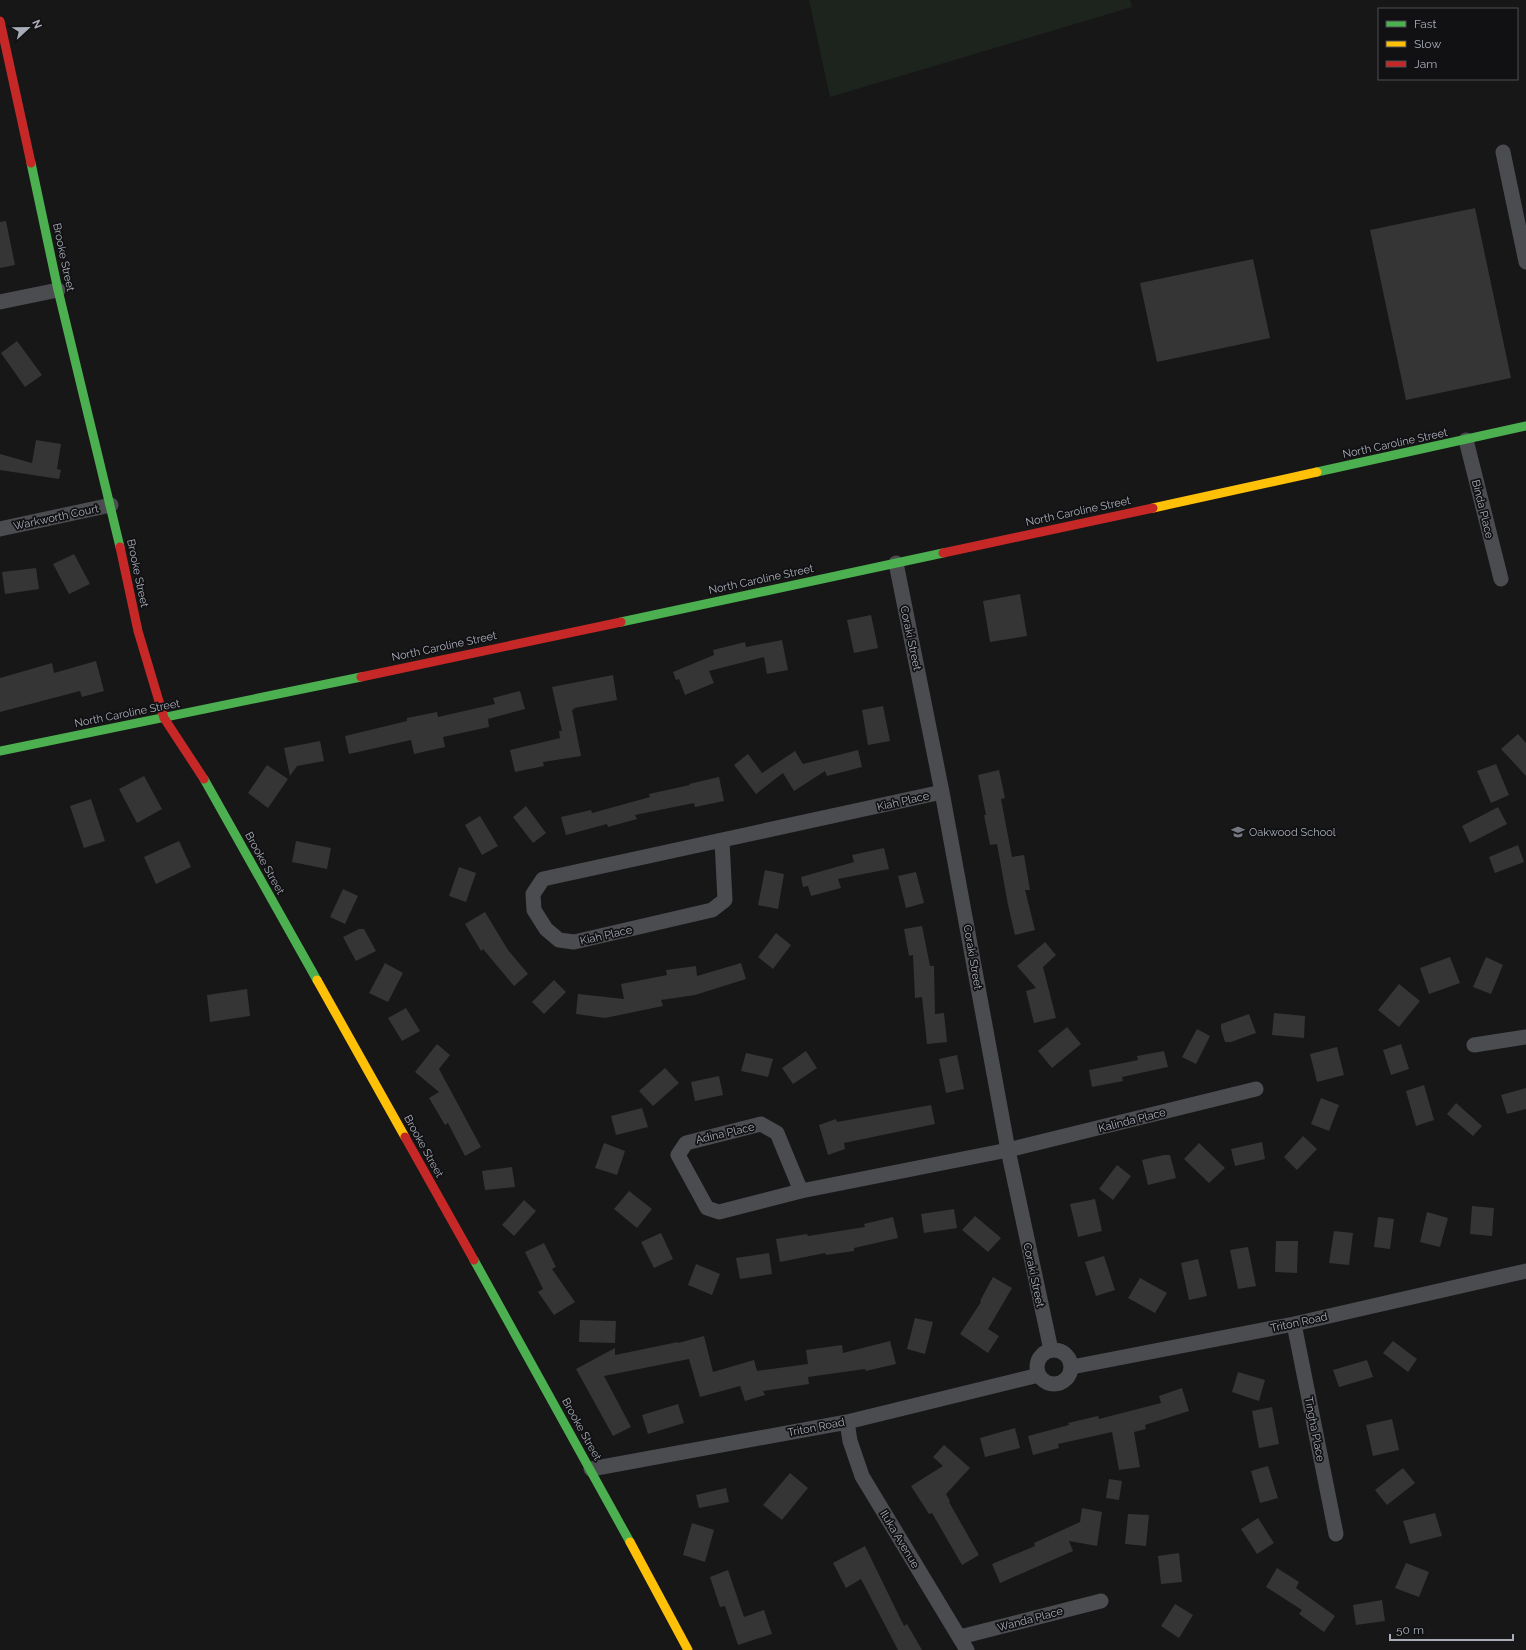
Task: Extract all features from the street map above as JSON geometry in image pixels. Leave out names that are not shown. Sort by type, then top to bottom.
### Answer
[{"type":"street","name":"Brooke Street","points":[[0,21],[58,290],[111,505],[138,631],[164,718],[213,794],[591,1469],[688,1650]]},
{"type":"street","points":[[1503,152],[1526,262]]},
{"type":"street","points":[[0,302],[58,290]]},
{"type":"street","name":"North Caroline Street","points":[[0,751],[164,718],[896,563],[1526,426]]},
{"type":"street","name":"Binda Place","points":[[1466,440],[1501,579]]},
{"type":"street","name":"Warkworth Court","points":[[0,529],[111,505]]},
{"type":"street","name":"Coraki Street","points":[[896,563],[942,792],[1008,1150],[1051,1350]]},
{"type":"street","name":"Kiah Place","points":[[722,841],[725,900],[712,910],[574,942],[558,940],[546,929],[534,910],[533,894],[543,879],[942,792]]},
{"type":"street","points":[[1474,1045],[1526,1037]]},
{"type":"street","name":"Kalinda Place","points":[[1008,1150],[1256,1089]]},
{"type":"street","name":"Adina Place","points":[[801,1191],[777,1133],[761,1124],[686,1142],[678,1155],[707,1208],[719,1212],[801,1191],[1008,1150]]},
{"type":"street","name":"Triton Road","points":[[1072,1367],[1294,1324],[1526,1271]]},
{"type":"street","name":"Tingha Place","points":[[1294,1324],[1336,1534]]},
{"type":"street","points":[[1051,1350],[1063,1352],[1071,1361],[1072,1367],[1068,1378],[1058,1384],[1046,1382],[1039,1375],[1037,1369],[1039,1358],[1051,1350]]},
{"type":"street","name":"Triton Road","points":[[591,1469],[847,1422],[1039,1375]]},
{"type":"street","name":"Iluka Avenue","points":[[847,1422],[850,1441],[862,1476],[963,1644]]},
{"type":"street","name":"Wanda Place","points":[[963,1644],[1100,1601]]},
{"type":"shaded area","points":[[809,0],[1130,0],[1132,7],[830,97]]},
{"type":"building","points":[[1475,208],[1511,378],[1406,400],[1370,230]]},
{"type":"building","points":[[6,221],[15,265],[0,268],[0,222]]},
{"type":"building","points":[[1253,259],[1270,338],[1157,362],[1140,283]]},
{"type":"building","points":[[17,341],[42,375],[25,387],[1,353]]},
{"type":"building","points":[[36,440],[61,444],[57,469],[61,470],[59,479],[0,470],[0,454],[32,463]]},
{"type":"building","points":[[74,554],[90,584],[69,594],[53,564]]},
{"type":"building","points":[[36,568],[39,589],[5,594],[2,572]]},
{"type":"building","points":[[1020,594],[1027,636],[990,642],[983,601]]},
{"type":"building","points":[[871,615],[878,648],[854,653],[847,620]]},
{"type":"building","points":[[782,640],[788,670],[767,674],[764,657],[709,671],[714,683],[685,695],[679,679],[676,680],[673,672],[714,655],[713,650],[745,642],[746,647]]},
{"type":"building","points":[[96,661],[104,691],[82,697],[80,691],[0,712],[0,678],[52,663],[54,673]]},
{"type":"building","points":[[613,675],[617,700],[574,708],[575,709],[572,710],[581,756],[543,762],[544,766],[515,772],[510,750],[560,738],[559,731],[562,731],[552,687]]},
{"type":"building","points":[[520,691],[525,709],[488,719],[489,727],[443,737],[445,747],[414,754],[411,740],[349,754],[345,736],[407,721],[407,718],[437,712],[438,717],[495,704],[493,698]]},
{"type":"building","points":[[883,706],[890,741],[868,745],[862,710]]},
{"type":"building","points":[[1518,734],[1526,743],[1526,776],[1501,749]]},
{"type":"building","points":[[320,741],[324,761],[297,766],[290,776],[284,748]]},
{"type":"building","points":[[858,750],[862,767],[827,776],[825,771],[794,791],[783,773],[756,794],[734,765],[748,754],[762,773],[795,751],[803,764]]},
{"type":"building","points":[[1496,764],[1509,795],[1491,803],[1477,771]]},
{"type":"building","points":[[267,765],[288,779],[268,808],[248,793]]},
{"type":"building","points":[[999,770],[1005,798],[1001,799],[1012,857],[1024,855],[1030,890],[1025,890],[1035,930],[1015,935],[997,844],[990,845],[978,775]]},
{"type":"building","points":[[144,776],[162,809],[137,823],[119,789]]},
{"type":"building","points":[[719,777],[724,801],[695,807],[694,803],[635,815],[637,819],[608,827],[607,824],[566,835],[561,817],[591,810],[592,813],[650,797],[649,794]]},
{"type":"building","points":[[91,799],[105,841],[84,848],[70,806]]},
{"type":"building","points":[[526,806],[546,833],[533,843],[513,817]]},
{"type":"building","points":[[1498,807],[1507,824],[1470,843],[1462,826]]},
{"type":"building","points":[[480,816],[498,846],[482,855],[465,825]]},
{"type":"building","points":[[179,841],[191,867],[156,884],[144,857]]},
{"type":"building","points":[[296,841],[331,848],[327,869],[292,862]]},
{"type":"building","points":[[1518,845],[1524,862],[1495,873],[1489,857]]},
{"type":"building","points":[[884,848],[889,869],[838,879],[841,888],[811,896],[808,886],[803,887],[801,877],[854,862],[852,855]]},
{"type":"building","points":[[459,867],[476,873],[466,902],[449,896]]},
{"type":"building","points":[[765,870],[784,874],[778,909],[758,905]]},
{"type":"building","points":[[916,872],[924,903],[906,908],[898,876]]},
{"type":"building","points":[[343,889],[358,896],[345,924],[330,917]]},
{"type":"building","points":[[485,912],[508,950],[528,974],[514,986],[483,949],[481,951],[465,924]]},
{"type":"building","points":[[922,926],[930,966],[934,966],[935,1014],[944,1013],[947,1042],[927,1044],[922,997],[915,998],[913,955],[909,956],[904,929]]},
{"type":"building","points":[[359,929],[364,929],[376,951],[356,961],[343,937]]},
{"type":"building","points":[[776,933],[791,945],[773,969],[758,957]]},
{"type":"building","points":[[1045,942],[1056,955],[1043,967],[1056,1018],[1034,1023],[1026,991],[1036,988],[1017,966]]},
{"type":"building","points":[[1450,957],[1460,983],[1429,994],[1420,968]]},
{"type":"building","points":[[1486,957],[1503,965],[1491,994],[1473,987]]},
{"type":"building","points":[[385,963],[403,973],[388,1002],[369,993]]},
{"type":"building","points":[[741,963],[746,979],[695,995],[661,1000],[663,1006],[605,1018],[576,1014],[578,994],[624,999],[621,984],[667,975],[666,970],[696,966],[697,976]]},
{"type":"building","points":[[554,980],[566,992],[544,1014],[532,1002]]},
{"type":"building","points":[[1399,984],[1420,1001],[1399,1027],[1378,1010]]},
{"type":"building","points":[[247,989],[250,1016],[210,1022],[207,995]]},
{"type":"building","points":[[406,1008],[420,1031],[402,1041],[388,1018]]},
{"type":"building","points":[[1274,1013],[1305,1016],[1304,1038],[1272,1035]]},
{"type":"building","points":[[1249,1014],[1256,1033],[1231,1042],[1225,1042],[1221,1024]]},
{"type":"building","points":[[1067,1027],[1081,1044],[1052,1068],[1038,1051]]},
{"type":"building","points":[[1197,1029],[1210,1036],[1196,1064],[1182,1057]]},
{"type":"building","points":[[437,1044],[450,1055],[439,1069],[481,1147],[465,1156],[448,1123],[445,1125],[429,1098],[439,1092],[415,1072]]},
{"type":"building","points":[[1401,1044],[1409,1069],[1391,1075],[1383,1050]]},
{"type":"building","points":[[1337,1047],[1344,1075],[1317,1082],[1310,1054]]},
{"type":"building","points":[[806,1051],[817,1068],[793,1084],[782,1068]]},
{"type":"building","points":[[1164,1051],[1168,1067],[1122,1077],[1123,1081],[1092,1087],[1089,1070],[1138,1060],[1137,1056]]},
{"type":"building","points":[[746,1053],[773,1059],[768,1077],[741,1071]]},
{"type":"building","points":[[957,1055],[964,1089],[946,1093],[939,1059]]},
{"type":"building","points":[[665,1068],[679,1083],[653,1106],[639,1091]]},
{"type":"building","points":[[719,1076],[723,1095],[695,1101],[691,1082]]},
{"type":"building","points":[[1424,1085],[1434,1120],[1416,1126],[1406,1091]]},
{"type":"building","points":[[1526,1088],[1526,1109],[1507,1114],[1501,1095]]},
{"type":"building","points":[[1321,1098],[1339,1105],[1329,1131],[1311,1124]]},
{"type":"building","points":[[1456,1103],[1482,1126],[1473,1136],[1447,1114]]},
{"type":"building","points":[[931,1105],[935,1124],[844,1143],[845,1149],[828,1155],[819,1125],[836,1119],[837,1122]]},
{"type":"building","points":[[642,1108],[648,1127],[616,1135],[611,1116]]},
{"type":"building","points":[[1303,1136],[1317,1149],[1297,1170],[1284,1157]]},
{"type":"building","points":[[1262,1142],[1265,1159],[1235,1166],[1231,1149]]},
{"type":"building","points":[[604,1143],[625,1151],[617,1175],[595,1168]]},
{"type":"building","points":[[1199,1143],[1225,1168],[1209,1183],[1184,1159]]},
{"type":"building","points":[[1170,1155],[1176,1178],[1148,1185],[1142,1160]]},
{"type":"building","points":[[1117,1165],[1131,1176],[1113,1200],[1099,1189]]},
{"type":"building","points":[[512,1167],[515,1187],[485,1190],[482,1171]]},
{"type":"building","points":[[629,1191],[652,1209],[637,1228],[614,1209]]},
{"type":"building","points":[[1095,1199],[1102,1231],[1078,1237],[1070,1204]]},
{"type":"building","points":[[524,1200],[536,1211],[514,1236],[502,1225]]},
{"type":"building","points":[[1472,1206],[1494,1208],[1492,1236],[1470,1234]]},
{"type":"building","points":[[954,1209],[957,1228],[924,1233],[921,1214]]},
{"type":"building","points":[[1427,1212],[1448,1218],[1440,1247],[1420,1242]]},
{"type":"building","points":[[975,1216],[1001,1238],[988,1252],[962,1230]]},
{"type":"building","points":[[893,1217],[898,1238],[854,1248],[854,1251],[826,1255],[825,1253],[780,1262],[776,1239],[807,1234],[808,1236],[865,1227],[864,1224]]},
{"type":"building","points":[[1378,1217],[1394,1219],[1390,1249],[1374,1247]]},
{"type":"building","points":[[1334,1231],[1353,1233],[1349,1265],[1329,1263]]},
{"type":"building","points":[[661,1233],[673,1259],[654,1268],[641,1242]]},
{"type":"building","points":[[1276,1241],[1298,1241],[1297,1273],[1275,1272]]},
{"type":"building","points":[[544,1243],[556,1267],[552,1269],[575,1302],[554,1315],[538,1292],[543,1289],[525,1252]]},
{"type":"building","points":[[1248,1247],[1256,1286],[1238,1289],[1230,1250]]},
{"type":"building","points":[[769,1253],[772,1274],[740,1279],[736,1258]]},
{"type":"building","points":[[1104,1256],[1115,1290],[1096,1296],[1085,1262]]},
{"type":"building","points":[[1198,1259],[1207,1296],[1189,1300],[1181,1263]]},
{"type":"building","points":[[696,1264],[720,1274],[712,1295],[688,1285]]},
{"type":"building","points":[[993,1277],[1012,1288],[988,1329],[999,1336],[988,1353],[960,1334],[981,1302],[980,1301]]},
{"type":"building","points":[[1140,1278],[1167,1293],[1155,1313],[1128,1298]]},
{"type":"building","points":[[915,1318],[933,1322],[925,1354],[907,1349]]},
{"type":"building","points":[[580,1320],[616,1321],[615,1343],[579,1342]]},
{"type":"building","points":[[704,1336],[713,1372],[754,1360],[757,1371],[808,1364],[806,1350],[842,1345],[843,1353],[890,1341],[896,1364],[866,1371],[865,1369],[808,1377],[809,1384],[763,1391],[765,1395],[745,1401],[740,1386],[700,1397],[689,1359],[604,1376],[631,1427],[613,1436],[576,1369],[615,1348],[615,1355],[678,1343]]},
{"type":"building","points":[[1393,1341],[1417,1359],[1408,1372],[1383,1353]]},
{"type":"building","points":[[1367,1360],[1373,1377],[1339,1387],[1333,1370]]},
{"type":"building","points":[[1238,1372],[1265,1380],[1259,1401],[1232,1392]]},
{"type":"building","points":[[1182,1388],[1189,1411],[1145,1425],[1146,1429],[1134,1432],[1140,1467],[1119,1470],[1112,1432],[1058,1444],[1059,1448],[1033,1455],[1028,1436],[1069,1425],[1068,1423],[1098,1416],[1099,1419],[1161,1403],[1159,1396]]},
{"type":"building","points":[[678,1404],[684,1423],[648,1434],[642,1415]]},
{"type":"building","points":[[1272,1407],[1279,1444],[1259,1448],[1252,1411]]},
{"type":"building","points":[[1392,1419],[1399,1450],[1373,1456],[1366,1425]]},
{"type":"building","points":[[1015,1428],[1020,1448],[985,1457],[980,1438]]},
{"type":"building","points":[[944,1445],[970,1468],[946,1494],[979,1555],[962,1565],[932,1513],[929,1514],[911,1486],[943,1466],[933,1457]]},
{"type":"building","points":[[1268,1466],[1278,1498],[1260,1503],[1251,1471]]},
{"type":"building","points":[[1403,1468],[1415,1483],[1387,1505],[1375,1490]]},
{"type":"building","points":[[790,1473],[808,1488],[782,1520],[763,1505]]},
{"type":"building","points":[[1109,1479],[1122,1481],[1119,1500],[1106,1498]]},
{"type":"building","points":[[726,1488],[729,1502],[699,1508],[696,1495]]},
{"type":"building","points":[[1082,1508],[1102,1512],[1097,1546],[1069,1541],[1073,1551],[1000,1583],[992,1564],[1035,1546],[1034,1543],[1080,1522]]},
{"type":"building","points":[[1435,1513],[1442,1536],[1410,1544],[1403,1521]]},
{"type":"building","points":[[1128,1514],[1149,1515],[1146,1546],[1125,1544]]},
{"type":"building","points":[[1258,1518],[1274,1543],[1257,1554],[1241,1529]]},
{"type":"building","points":[[692,1523],[714,1530],[705,1562],[683,1555]]},
{"type":"building","points":[[865,1546],[904,1626],[907,1624],[922,1650],[898,1650],[861,1579],[846,1588],[833,1563]]},
{"type":"building","points":[[1179,1553],[1182,1582],[1161,1584],[1158,1556]]},
{"type":"building","points":[[1406,1563],[1429,1572],[1419,1597],[1395,1588]]},
{"type":"building","points":[[1277,1568],[1299,1582],[1296,1588],[1335,1616],[1324,1632],[1299,1614],[1302,1610],[1266,1587]]},
{"type":"building","points":[[728,1570],[744,1617],[764,1610],[772,1634],[738,1645],[725,1606],[720,1607],[710,1577]]},
{"type":"building","points":[[1382,1600],[1385,1621],[1356,1625],[1353,1605]]},
{"type":"building","points":[[1175,1604],[1193,1615],[1179,1638],[1161,1626]]},
{"type":"traffic: fast","points":[[31,163],[58,290],[120,547]]},
{"type":"traffic: fast","points":[[1317,472],[1526,426]]},
{"type":"traffic: fast","points":[[621,622],[943,553]]},
{"type":"traffic: fast","points":[[0,751],[361,677]]},
{"type":"traffic: fast","points":[[204,779],[317,980]]},
{"type":"traffic: fast","points":[[474,1260],[630,1542]]},
{"type":"traffic: slow","points":[[1153,508],[1317,472]]},
{"type":"traffic: slow","points":[[317,980],[405,1137]]},
{"type":"traffic: slow","points":[[630,1542],[688,1650]]},
{"type":"traffic: jam","points":[[0,21],[31,163]]},
{"type":"traffic: jam","points":[[943,553],[1153,508]]},
{"type":"traffic: jam","points":[[120,547],[138,631],[164,718],[204,779]]},
{"type":"traffic: jam","points":[[361,677],[621,622]]},
{"type":"traffic: jam","points":[[405,1137],[474,1260]]},
{"type":"place","name":"Oakwood School","points":[[1238,832]]}]
